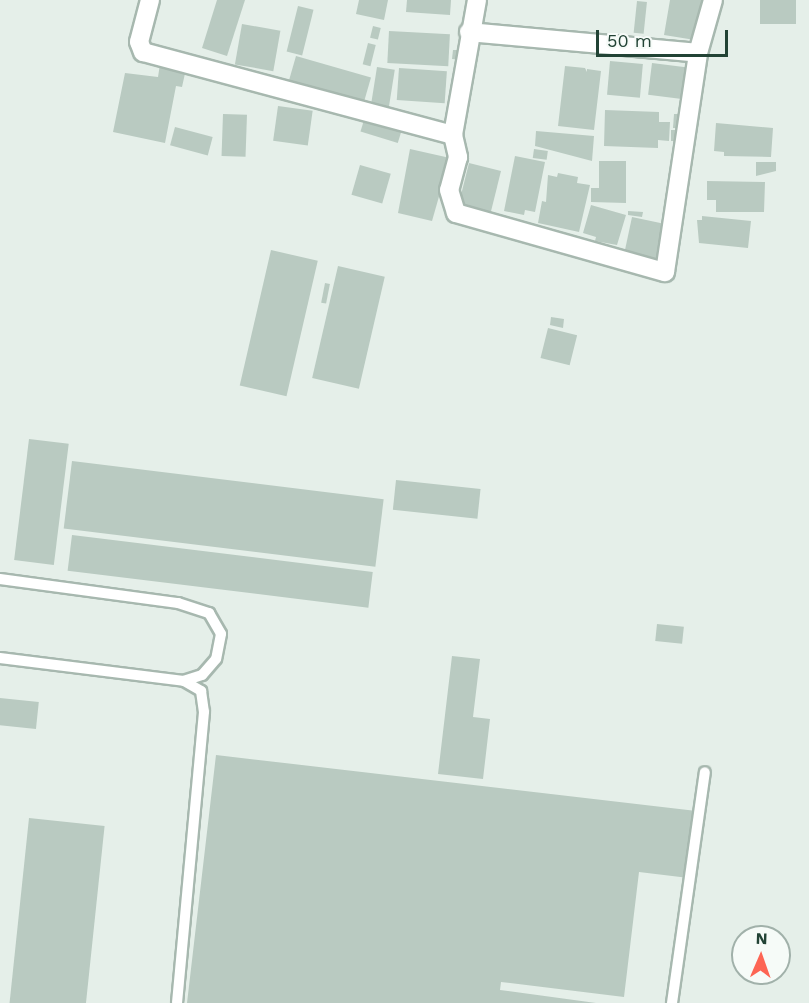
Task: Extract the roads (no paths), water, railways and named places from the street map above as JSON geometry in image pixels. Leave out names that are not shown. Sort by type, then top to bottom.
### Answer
[{"type":"street","points":[[150,0],[139,42],[143,52],[453,135]]},
{"type":"street","points":[[477,0],[469,32],[453,135],[458,157],[449,190],[456,213],[665,272],[698,53],[713,0]]},
{"type":"street","points":[[469,32],[698,53]]},
{"type":"lane","points":[[0,579],[178,603],[209,613],[220,634],[216,659],[202,675],[184,681]]},
{"type":"lane","points":[[0,658],[184,681],[201,691],[204,712],[177,1003]]},
{"type":"lane","points":[[672,1003],[705,772]]}]
